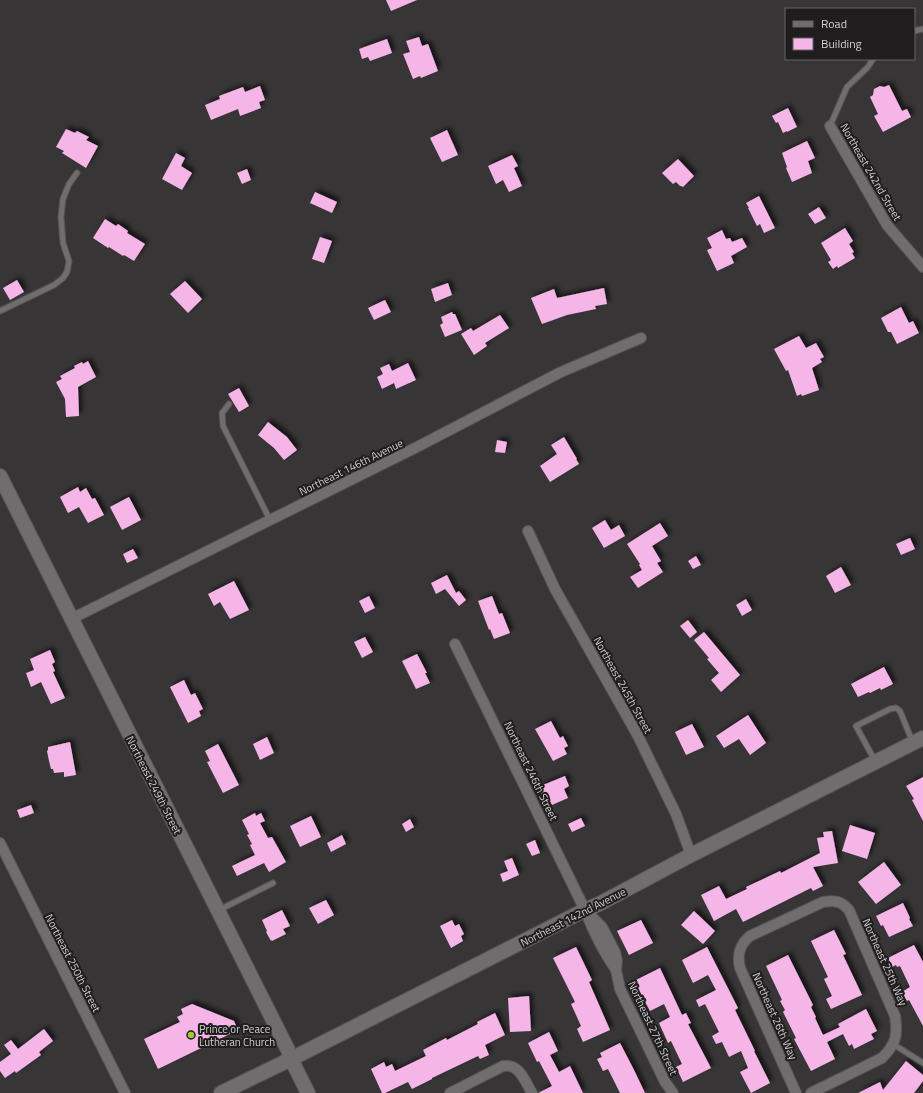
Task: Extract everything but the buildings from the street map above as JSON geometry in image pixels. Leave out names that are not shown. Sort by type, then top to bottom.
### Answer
[{"type":"main road","name":"Northeast 249th Street","points":[[0,476],[285,1044],[308,1093]]},
{"type":"main road","name":"Northeast 142nd Avenue","points":[[221,1093],[599,904],[691,855],[918,741]]},
{"type":"street","name":"Northeast 242nd Street","points":[[830,126],[887,225],[923,267]]},
{"type":"street","name":"Northeast 146th Avenue","points":[[71,619],[417,447],[561,372],[641,338]]},
{"type":"street","name":"Northeast 245th Street","points":[[528,531],[555,589],[638,734],[676,814],[691,855]]},
{"type":"street","name":"Northeast 246th Street","points":[[455,644],[585,910]]},
{"type":"street","name":"Northeast 250th Street","points":[[0,844],[125,1093]]},
{"type":"street","name":"Northeast 25th Way","points":[[740,947],[750,936],[823,902],[838,902],[844,905],[849,910],[895,1016],[897,1028],[894,1042]]},
{"type":"street","name":"Northeast 27th Street","points":[[585,910],[606,957],[616,970],[620,989],[665,1082],[673,1093]]},
{"type":"street","name":"Northeast 26th Way","points":[[740,947],[738,954],[740,968],[796,1093]]},
{"type":"street","points":[[811,1093],[882,1058],[890,1050],[894,1042]]},
{"type":"street","points":[[450,1093],[503,1066],[511,1065],[518,1070],[532,1093]]},
{"type":"lane","points":[[830,126],[847,87],[868,67],[872,60]]},
{"type":"lane","points":[[0,311],[54,285],[63,278],[67,272],[69,261],[63,243],[61,217],[63,199],[69,184],[77,173]]},
{"type":"lane","points":[[229,404],[222,413],[223,426],[270,520]]},
{"type":"lane","points":[[876,762],[856,726],[890,709],[896,708],[900,711],[918,741]]},
{"type":"lane","points":[[218,911],[273,883]]},
{"type":"lane","points":[[894,1042],[923,1063]]},
{"type":"place","name":"Prince or Peace Lutheran Church","points":[[191,1035]]}]
